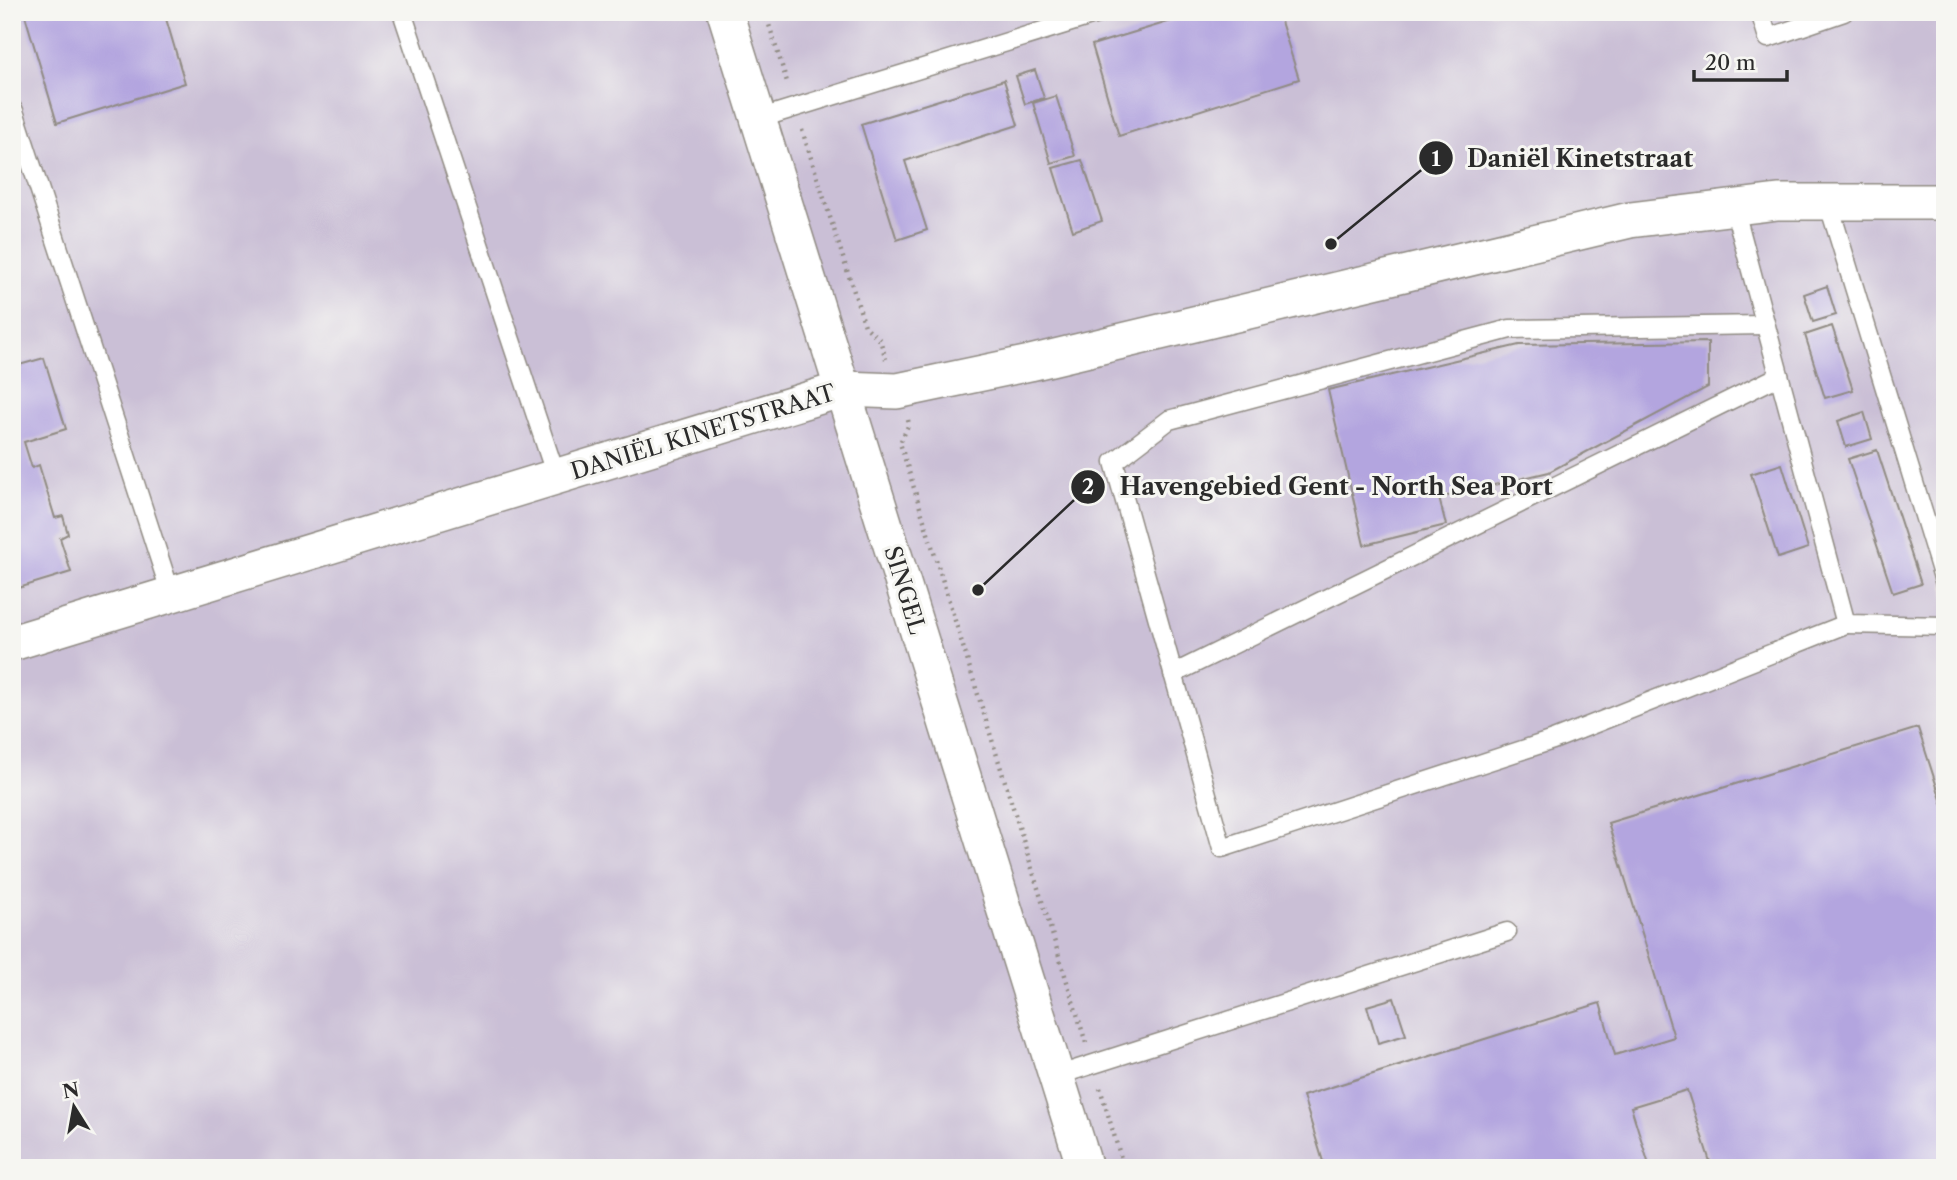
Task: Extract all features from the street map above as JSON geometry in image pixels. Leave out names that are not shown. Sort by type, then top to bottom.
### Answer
[{"type":"street","name":"SINGEL","points":[[725,12],[1085,1168]]},
{"type":"street","name":"DANIËL KINETSTRAAT","points":[[12,643],[843,389],[897,391],[1030,363],[1630,220],[1779,202],[1945,202]]},
{"type":"lane","points":[[402,12],[556,477]]},
{"type":"lane","points":[[758,118],[1104,12]]},
{"type":"lane","points":[[1760,12],[1768,38],[1844,12]]},
{"type":"lane","points":[[12,111],[172,594]]},
{"type":"lane","points":[[1828,202],[1945,584]]},
{"type":"lane","points":[[1734,207],[1846,624]]},
{"type":"lane","points":[[1765,325],[1510,329],[1169,420],[1114,462],[1222,848],[1553,740],[1846,624],[1945,626]]},
{"type":"lane","points":[[1173,674],[1779,376]]},
{"type":"lane","points":[[1056,1076],[1507,932]]},
{"type":"path","points":[[765,12],[865,326],[880,340],[909,424],[900,443],[1124,1168]]},
{"type":"shaded area","points":[[12,12],[1945,12],[1945,1168],[12,1168]]},
{"type":"building","points":[[24,12],[164,12],[185,83],[57,123]]},
{"type":"building","points":[[1201,12],[1278,12],[1299,79],[1119,136],[1092,45]]},
{"type":"building","points":[[1035,70],[1044,98],[1025,104],[1016,76]]},
{"type":"building","points":[[1004,80],[1018,125],[905,161],[927,230],[897,240],[861,124]]},
{"type":"building","points":[[1056,96],[1075,156],[1051,163],[1033,103]]},
{"type":"building","points":[[1082,160],[1102,221],[1073,231],[1053,168]]},
{"type":"building","points":[[1827,286],[1836,315],[1813,322],[1804,294]]},
{"type":"building","points":[[1832,326],[1853,390],[1825,398],[1805,335]]},
{"type":"building","points":[[1708,342],[1708,387],[1549,472],[1439,498],[1446,525],[1364,545],[1328,390],[1519,345]]},
{"type":"building","points":[[44,358],[66,429],[24,442],[32,468],[39,465],[55,518],[63,516],[68,534],[60,538],[71,572],[12,590],[12,367]]},
{"type":"building","points":[[1864,412],[1872,439],[1846,447],[1838,421]]},
{"type":"building","points":[[1877,450],[1921,584],[1893,593],[1848,459]]},
{"type":"building","points":[[1782,464],[1808,548],[1778,558],[1751,474]]},
{"type":"building","points":[[1918,728],[1945,812],[1945,1168],[1712,1168],[1687,1090],[1631,1107],[1650,1168],[1325,1168],[1303,1096],[1600,1003],[1615,1055],[1674,1037],[1608,823]]},
{"type":"building","points":[[1394,998],[1406,1035],[1378,1043],[1367,1006]]},
{"type":"place","name":"Daniël Kinetstraat","points":[[1331,244]]},
{"type":"place","name":"Havengebied Gent - North Sea Port","points":[[978,590]]}]
